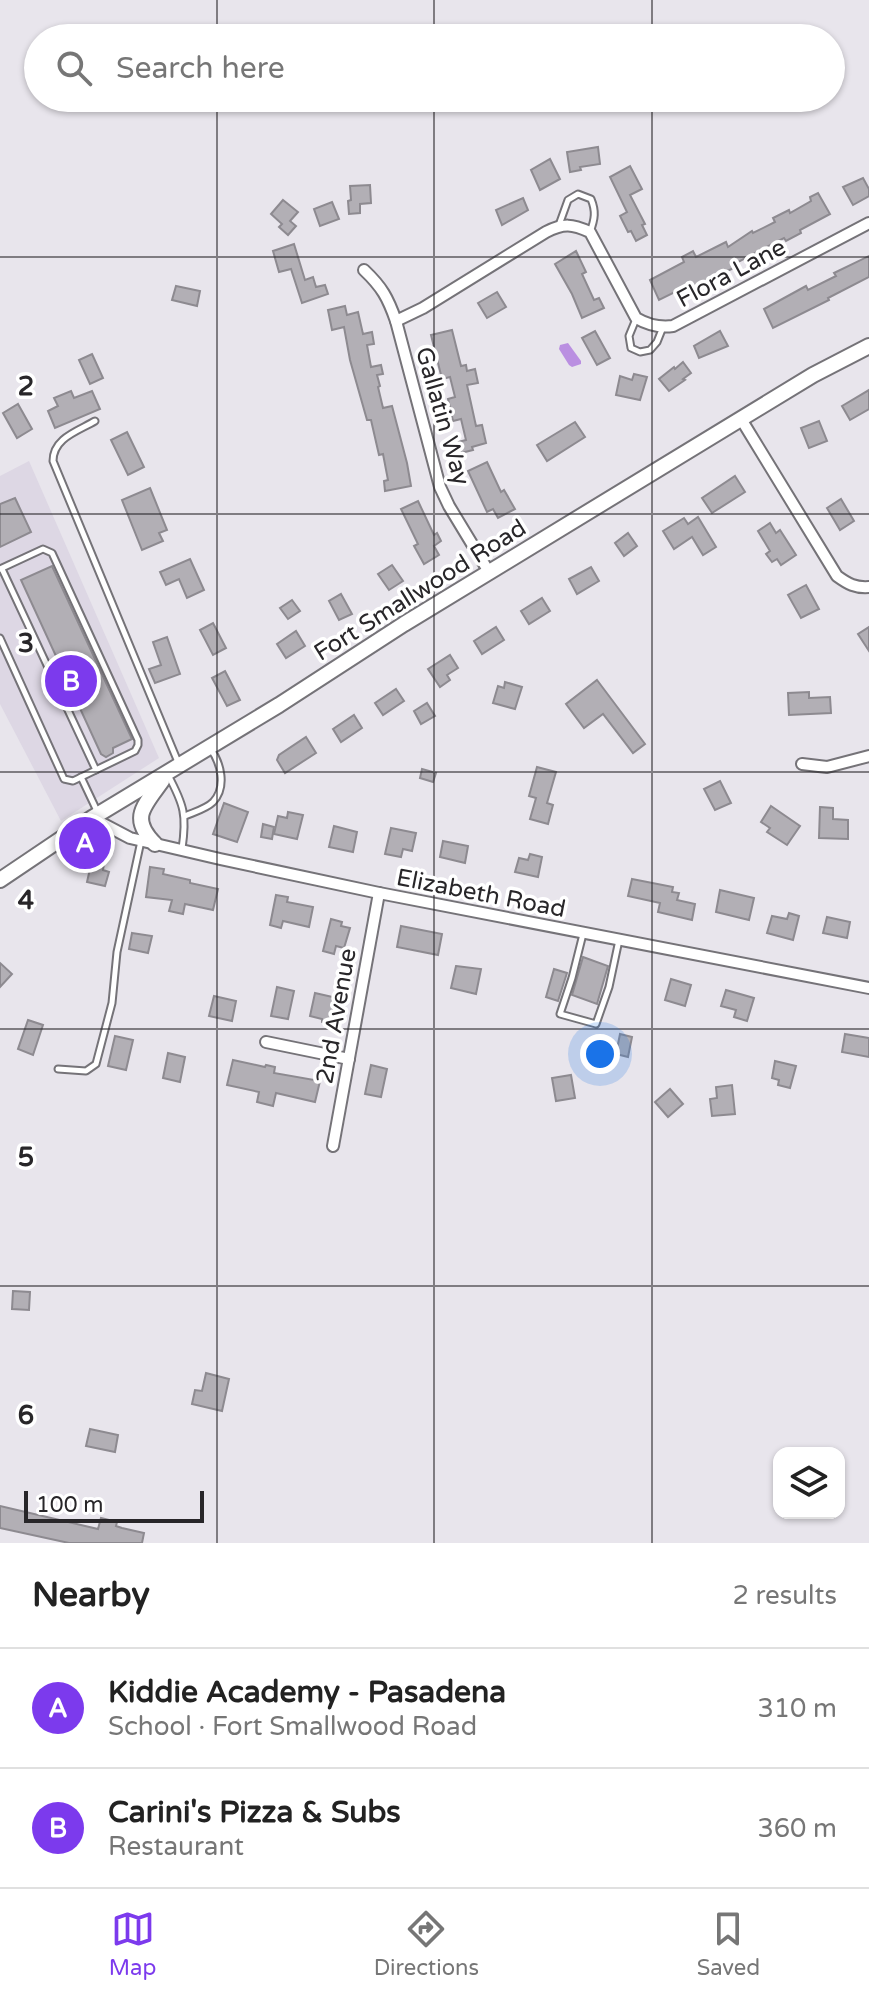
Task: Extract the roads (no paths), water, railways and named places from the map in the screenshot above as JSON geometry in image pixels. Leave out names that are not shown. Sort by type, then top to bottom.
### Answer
[{"type":"main road","name":"Fort Smallwood Road","points":[[0,880],[95,816],[210,748],[489,572],[813,375],[869,346]]},
{"type":"main road","points":[[148,843],[140,820],[145,806],[174,770]]},
{"type":"street","name":"Flora Lane","points":[[636,318],[646,324],[673,326],[869,223]]},
{"type":"street","points":[[396,321],[559,226],[577,226],[590,232],[636,318]]},
{"type":"street","name":"Gallatin Way","points":[[364,270],[389,298],[440,487],[489,572]]},
{"type":"street","points":[[741,419],[837,576],[849,585],[869,587]]},
{"type":"street","points":[[802,764],[827,767],[869,756]]},
{"type":"street","name":"Elizabeth Road","points":[[95,816],[115,832],[148,843],[379,893],[869,988]]},
{"type":"street","name":"2nd Avenue","points":[[333,1146],[379,893]]},
{"type":"street","points":[[266,1042],[349,1059]]},
{"type":"lane","points":[[559,226],[568,200],[578,194],[591,199],[595,210],[590,232]]},
{"type":"lane","points":[[636,318],[629,336],[631,348],[640,352],[650,350],[663,327]]},
{"type":"lane","points":[[95,421],[61,440],[53,453],[53,461],[174,770],[185,816],[182,850]]},
{"type":"lane","points":[[0,638],[62,777],[71,781],[81,777],[133,753],[139,743],[51,552],[43,549],[1,569],[96,770]]},
{"type":"lane","points":[[185,816],[209,805],[220,789],[218,759],[210,748]]},
{"type":"lane","points":[[81,777],[95,816]]},
{"type":"lane","points":[[58,1069],[86,1071],[96,1064],[112,1003],[117,952],[148,843]]},
{"type":"lane","points":[[583,933],[560,1014],[596,1024],[609,987],[619,940]]},
{"type":"place","name":"Carini's Pizza & Subs","points":[[71,681]]},
{"type":"place","name":"Kiddie Academy - Pasadena","points":[[85,843]]}]
